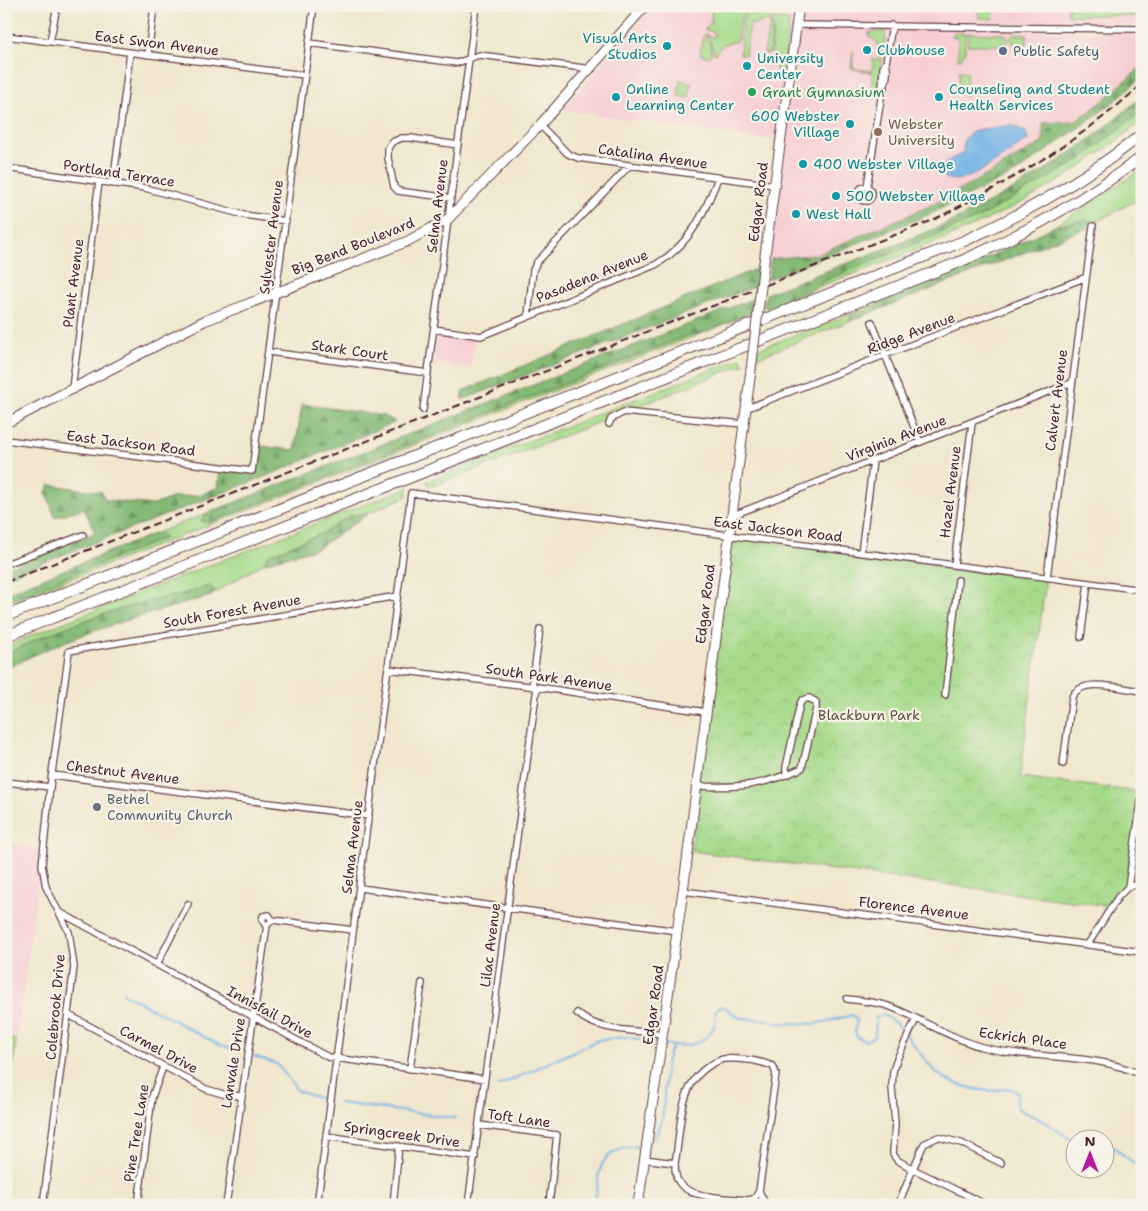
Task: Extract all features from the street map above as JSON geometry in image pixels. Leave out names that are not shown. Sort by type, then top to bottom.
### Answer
[{"type":"highway","points":[[6,616],[964,241],[1051,197],[1105,162],[1142,134]]},
{"type":"highway","points":[[6,636],[965,260],[1011,239],[1065,209],[1142,157]]},
{"type":"street","points":[[50,42],[57,6]]},
{"type":"street","points":[[148,55],[154,6]]},
{"type":"street","name":"Sylvester Avenue","points":[[252,471],[314,6]]},
{"type":"street","name":"Selma Avenue","points":[[423,410],[476,6]]},
{"type":"street","name":"Big Bend Boulevard","points":[[6,423],[204,320],[406,242],[448,219],[540,126],[592,69],[645,6]]},
{"type":"street","name":"Edgar Road","points":[[638,1205],[684,891],[728,536],[798,6]]},
{"type":"street","points":[[796,25],[1142,29]]},
{"type":"street","points":[[867,187],[882,92],[883,68],[886,63],[892,25]]},
{"type":"street","name":"East Swon Avenue","points":[[6,36],[304,75]]},
{"type":"street","points":[[309,43],[457,62],[479,55],[592,69]]},
{"type":"street","points":[[113,184],[130,53]]},
{"type":"street","name":"Catalina Avenue","points":[[540,126],[573,156],[774,185]]},
{"type":"street","points":[[452,198],[398,191],[394,187],[389,167],[388,148],[392,142],[402,138],[458,145]]},
{"type":"street","points":[[528,316],[533,270],[537,262],[630,165]]},
{"type":"street","name":"Portland Terrace","points":[[6,168],[166,192],[244,215],[286,221]]},
{"type":"street","name":"Pasadena Avenue","points":[[434,329],[481,336],[655,265],[681,246],[697,226],[718,178]]},
{"type":"street","name":"Plant Avenue","points":[[72,388],[99,182]]},
{"type":"street","name":"Calvert Avenue","points":[[1046,577],[1084,278],[1093,226]]},
{"type":"street","name":"Ridge Avenue","points":[[745,409],[1084,278]]},
{"type":"street","points":[[872,322],[920,442]]},
{"type":"street","name":"Stark Court","points":[[269,352],[428,373]]},
{"type":"street","name":"Virginia Avenue","points":[[731,516],[1071,383]]},
{"type":"street","points":[[609,424],[611,419],[624,412],[743,424]]},
{"type":"street","name":"Hazel Avenue","points":[[954,565],[972,422]]},
{"type":"street","name":"East Jackson Road","points":[[6,440],[252,471]]},
{"type":"street","points":[[861,552],[873,461]]},
{"type":"street","name":"Selma Avenue","points":[[317,1205],[411,492]]},
{"type":"street","name":"East Jackson Road","points":[[411,492],[1142,590]]},
{"type":"street","points":[[6,564],[82,535]]},
{"type":"street","points":[[945,695],[958,580]]},
{"type":"street","points":[[1081,636],[1088,583]]},
{"type":"street","name":"South Forest Avenue","points":[[52,775],[69,651],[398,596]]},
{"type":"street","name":"Lilac Avenue","points":[[468,1205],[507,908],[540,629]]},
{"type":"street","name":"South Park Avenue","points":[[388,669],[534,687],[706,712]]},
{"type":"street","points":[[1063,764],[1072,697],[1078,688],[1089,685],[1142,691]]},
{"type":"street","points":[[697,786],[742,788],[786,775],[802,768],[816,709],[816,702],[809,698],[802,700],[800,704],[786,767],[786,775]]},
{"type":"street","name":"Colebrook Drive","points":[[43,1205],[69,1015],[74,957],[69,932],[61,913],[46,887],[42,866],[52,775]]},
{"type":"street","name":"Chestnut Avenue","points":[[52,775],[369,816]]},
{"type":"street","points":[[6,782],[50,788]]},
{"type":"street","points":[[1128,888],[1142,796]]},
{"type":"street","points":[[1088,944],[1118,897],[1128,888],[1142,883]]},
{"type":"street","points":[[360,888],[678,931]]},
{"type":"street","name":"Florence Avenue","points":[[684,891],[1142,952]]},
{"type":"street","points":[[157,964],[188,904]]},
{"type":"street","name":"Innisfail Drive","points":[[61,913],[328,1057],[485,1079]]},
{"type":"street","name":"Lanvale Drive","points":[[226,1205],[240,1096],[269,923],[353,930]]},
{"type":"street","points":[[410,1069],[422,983]]},
{"type":"street","name":"Eckrich Place","points":[[847,999],[892,1007],[954,1037],[983,1047],[1086,1058],[1142,1075]]},
{"type":"street","points":[[577,1013],[585,1020],[662,1040]]},
{"type":"street","name":"Carmel Drive","points":[[69,1015],[206,1089],[240,1096]]},
{"type":"street","points":[[916,1019],[893,1071],[895,1123],[892,1148],[897,1160],[987,1205]]},
{"type":"street","points":[[723,1059],[748,1059],[768,1064],[773,1066],[776,1074],[760,1191],[748,1203],[689,1192],[678,1182],[675,1163],[686,1093],[699,1073],[723,1059]]},
{"type":"street","name":"Pine Tree Lane","points":[[138,1205],[152,1097],[163,1067]]},
{"type":"street","name":"Toft Lane","points":[[479,1125],[557,1135],[549,1205]]},
{"type":"street","name":"Springcreek Drive","points":[[326,1136],[474,1156]]},
{"type":"street","points":[[898,1205],[924,1144],[938,1136],[962,1143],[1000,1163]]},
{"type":"street","points":[[393,1205],[399,1146]]},
{"type":"street","points":[[644,1159],[675,1163]]},
{"type":"street","points":[[760,1191],[766,1205]]},
{"type":"shaded area","name":"Webster University","points":[[653,6],[1142,6],[1142,25],[1005,23],[1004,30],[1142,33],[1142,66],[1103,102],[1075,122],[1044,123],[1043,142],[934,204],[818,254],[769,259],[783,142],[562,110]]},
{"type":"shaded area","points":[[438,334],[475,339],[470,368],[433,363]]},
{"type":"shaded area","points":[[6,844],[39,849],[40,874],[16,1040],[6,1039]]},
{"type":"green space","points":[[712,6],[746,6],[740,22],[737,41],[722,45],[715,54],[710,41],[704,34],[712,37],[716,35],[712,31],[705,30],[711,22]]},
{"type":"green space","points":[[977,6],[993,9],[995,6],[993,19],[979,18]]},
{"type":"green space","points":[[1068,6],[1142,6],[1142,16],[1068,15]]},
{"type":"green space","points":[[747,10],[771,17],[772,37],[769,54],[764,53],[770,22],[764,21],[763,23],[758,22],[757,25],[750,24],[745,55],[740,54],[742,24]]},
{"type":"green space","points":[[774,18],[788,20],[789,23],[784,72],[776,71],[776,61],[771,53]]},
{"type":"green space","points":[[869,32],[886,32],[877,96],[870,95],[873,73],[857,69],[872,71],[873,59],[878,60],[878,46],[869,37]]},
{"type":"green space","points":[[953,33],[965,33],[965,52],[961,59],[958,59],[958,37],[953,37]]},
{"type":"green space","points":[[968,33],[1005,34],[1008,40],[1005,45],[968,45]]},
{"type":"green space","points":[[1014,34],[1027,34],[1027,44],[1014,45],[1010,38]]},
{"type":"green space","points":[[703,36],[710,44],[712,54],[708,57],[700,54]]},
{"type":"green space","points":[[853,51],[853,68],[851,68]]},
{"type":"green space","points":[[1142,66],[1142,77],[1110,105],[1017,172],[928,215],[768,279],[771,259],[818,254],[934,204],[987,175],[1043,142],[1043,123],[1075,122],[1103,101]]},
{"type":"green space","points":[[959,71],[967,71],[966,98],[959,89]]},
{"type":"green space","points":[[680,80],[691,82],[689,98],[678,96]]},
{"type":"green space","points":[[1142,96],[1142,111],[1080,160],[980,217],[824,281],[818,287],[768,308],[764,307],[766,294],[932,230],[1016,188],[1043,172],[1094,136]]},
{"type":"green space","points":[[1142,111],[1142,121],[1075,171],[1032,197],[954,235],[818,287],[824,281],[980,217],[1080,160]]},
{"type":"green space","points":[[1142,169],[1142,197],[1096,222],[1084,220],[1055,226]]},
{"type":"green space","points":[[1085,220],[1089,222],[1089,227],[850,321],[851,314],[954,273],[1055,226]]},
{"type":"green space","points":[[758,268],[756,286],[462,400],[463,391]]},
{"type":"green space","points":[[755,298],[753,312],[708,331],[687,336],[208,523],[201,521],[205,514]]},
{"type":"green space","points":[[851,314],[850,321],[756,358],[758,349]]},
{"type":"green space","points":[[708,331],[6,604],[6,601],[164,538],[159,532],[205,514],[202,521],[208,523],[687,336]]},
{"type":"green space","points":[[741,358],[744,364],[627,411],[613,412],[602,421],[429,487],[427,481]]},
{"type":"green space","points":[[302,404],[385,416],[395,422],[274,473],[6,577],[6,568],[95,533],[84,508],[55,517],[46,492],[50,485],[102,492],[105,500],[154,505],[174,497],[201,495],[218,487],[220,470],[257,472],[260,446],[295,450]]},
{"type":"green space","points":[[409,487],[407,496],[369,513],[351,515],[323,533],[268,555],[264,563],[216,592],[210,586],[141,603],[83,621],[6,654],[6,647],[32,635]]},
{"type":"green space","points":[[369,513],[318,548],[264,563],[268,555],[323,533],[351,515]]},
{"type":"green space","points":[[159,532],[165,538],[6,601],[6,593]]},
{"type":"green space","name":"Blackburn Park","points":[[729,537],[1046,579],[1020,777],[1140,792],[1127,880],[1109,906],[691,851]]},
{"type":"green space","points":[[210,586],[216,592],[211,596],[81,636],[6,669],[6,654],[52,633],[141,603]]},
{"type":"green space","points":[[6,1039],[16,1040],[6,1112]]},
{"type":"water","points":[[1012,125],[1026,132],[1028,140],[971,176],[948,179],[940,173],[946,162],[963,153],[964,139],[975,130]]},
{"type":"waterway","points":[[123,993],[219,1045],[239,1051]]},
{"type":"waterway","points":[[664,1044],[686,1046],[700,1042],[711,1032],[715,1025],[716,1009],[723,1006],[740,1018],[777,1023],[815,1024],[853,1015],[857,1020],[855,1031],[857,1037],[865,1041],[875,1037],[876,1018],[883,1015],[901,1029],[924,1059],[941,1076],[952,1082],[975,1089],[990,1091],[1008,1088],[1015,1090],[1018,1093],[1016,1104],[1018,1109],[1044,1121],[1066,1136]]},
{"type":"waterway","points":[[498,1086],[599,1040],[626,1037],[659,1043]]},
{"type":"waterway","points":[[653,1139],[659,1130],[662,1118],[666,1067],[668,1056],[673,1046]]},
{"type":"waterway","points":[[253,1056],[277,1064],[298,1091],[323,1099]]},
{"type":"waterway","points":[[339,1103],[455,1118]]},
{"type":"waterway","points":[[595,1205],[600,1171],[608,1156],[615,1151],[640,1146]]},
{"type":"waterway","points":[[1116,1149],[1142,1169]]},
{"type":"railway","points":[[6,582],[933,220],[989,191],[1042,160],[1093,124],[1142,84]]},
{"type":"place","name":"Visual Arts Studios","points":[[667,46]]},
{"type":"place","name":"Clubhouse","points":[[867,50]]},
{"type":"place","name":"Public Safety","points":[[1003,51]]},
{"type":"place","name":"University Center","points":[[747,66]]},
{"type":"place","name":"Grant Gymnasium","points":[[752,92]]},
{"type":"place","name":"Online Learning Center","points":[[616,97]]},
{"type":"place","name":"Counseling and Student Health Services","points":[[939,97]]},
{"type":"place","name":"600 Webster Village","points":[[850,124]]},
{"type":"place","name":"Webster University","points":[[878,132]]},
{"type":"place","name":"400 Webster Village","points":[[803,164]]},
{"type":"place","name":"500 Webster Village","points":[[836,196]]},
{"type":"place","name":"West Hall","points":[[796,214]]},
{"type":"place","name":"Bethel Community Church","points":[[97,807]]}]
